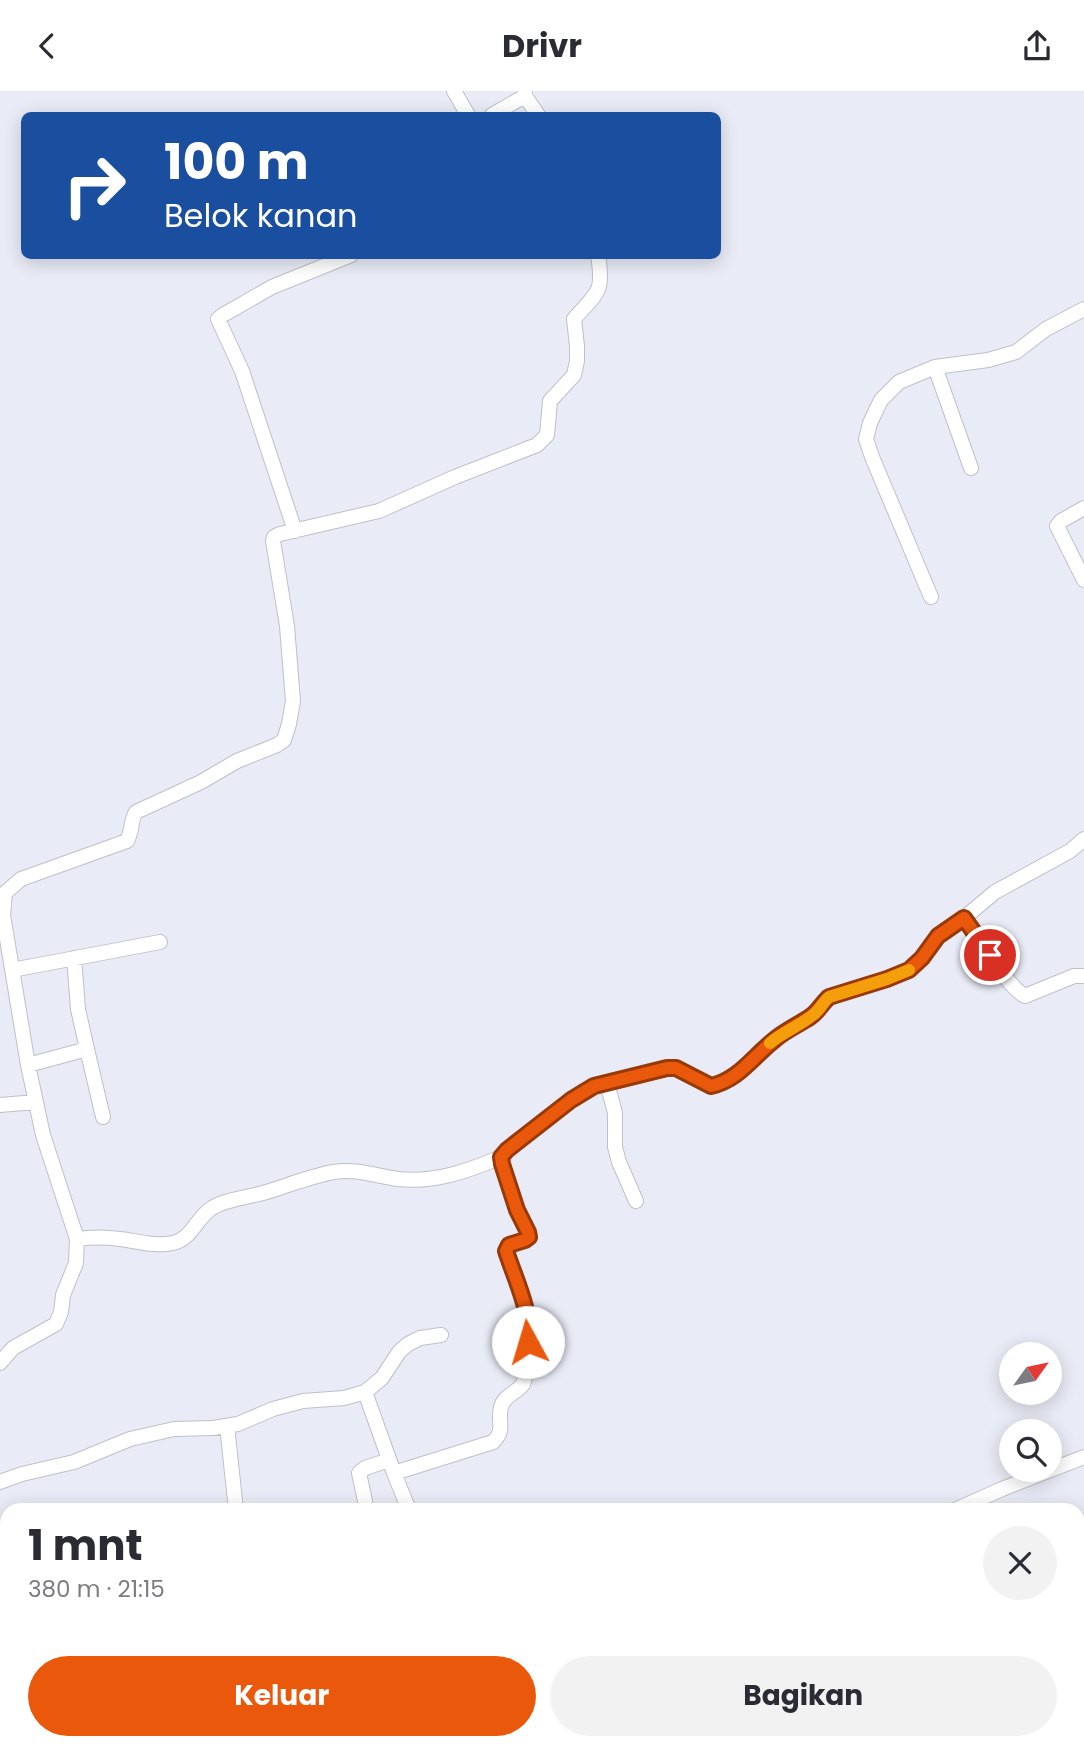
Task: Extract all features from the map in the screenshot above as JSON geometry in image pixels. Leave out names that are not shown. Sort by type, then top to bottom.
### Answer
[{"type":"street","points":[[454,91],[466,112]]},
{"type":"street","points":[[496,112],[525,93],[536,112]]},
{"type":"street","points":[[295,531],[242,371],[218,319],[272,287],[341,259]]},
{"type":"street","points":[[0,1363],[13,1348],[56,1324],[63,1295],[76,1263],[77,1239],[43,1135],[28,1065],[3,915],[5,893],[21,879],[127,841],[132,830],[131,819],[136,812],[284,740],[293,701],[288,626],[274,537],[379,511],[455,477],[531,448],[543,440],[547,435],[550,401],[574,376],[577,346],[573,319],[598,293],[601,281],[598,259]]},
{"type":"street","points":[[931,597],[866,439],[881,400],[899,382],[935,367],[988,360],[1016,352],[1046,329],[1084,309]]},
{"type":"street","points":[[935,367],[971,468]]},
{"type":"street","points":[[1084,508],[1061,521],[1058,526],[1084,580]]},
{"type":"street","points":[[77,1239],[97,1237],[176,1243],[190,1234],[204,1214],[214,1206],[316,1175],[339,1171],[370,1172],[398,1179],[421,1179],[445,1177],[470,1170],[501,1157],[571,1100],[594,1086],[667,1068],[676,1068],[711,1086],[723,1084],[739,1073],[772,1041],[817,1012],[829,997],[909,970],[922,958],[938,936],[995,892],[1070,851],[1084,839]]},
{"type":"street","points":[[964,918],[1003,973],[1019,993],[1025,996],[1074,976],[1084,976]]},
{"type":"street","points":[[12,970],[160,942]]},
{"type":"street","points":[[75,958],[78,1009],[103,1117]]},
{"type":"street","points":[[28,1065],[87,1049]]},
{"type":"street","points":[[607,1083],[615,1113],[615,1147],[636,1201]]},
{"type":"street","points":[[0,1105],[36,1102]]},
{"type":"street","points":[[365,1501],[359,1473],[365,1468],[392,1467],[493,1442],[501,1431],[500,1406],[522,1385],[530,1329],[506,1251],[509,1245],[529,1237],[517,1210],[501,1157]]},
{"type":"street","points":[[0,1482],[75,1462],[98,1451],[141,1437],[174,1429],[228,1426],[303,1401],[344,1398],[365,1392],[382,1378],[399,1352],[408,1344],[420,1338],[441,1335]]},
{"type":"street","points":[[365,1392],[406,1503]]},
{"type":"street","points":[[228,1426],[235,1503]]},
{"type":"street","points":[[971,1503],[1084,1457]]},
{"type":"slow traffic","points":[[770,1043],[785,1031],[811,1017],[829,997],[909,970]]},
{"type":"route","points":[[528,1342],[530,1329],[527,1315],[506,1251],[509,1245],[529,1237],[502,1164],[501,1157],[507,1150],[571,1100],[594,1086],[667,1068],[676,1068],[711,1086],[723,1084],[785,1031],[811,1017],[829,997],[909,970],[922,958],[938,936],[964,918],[990,955]]}]
